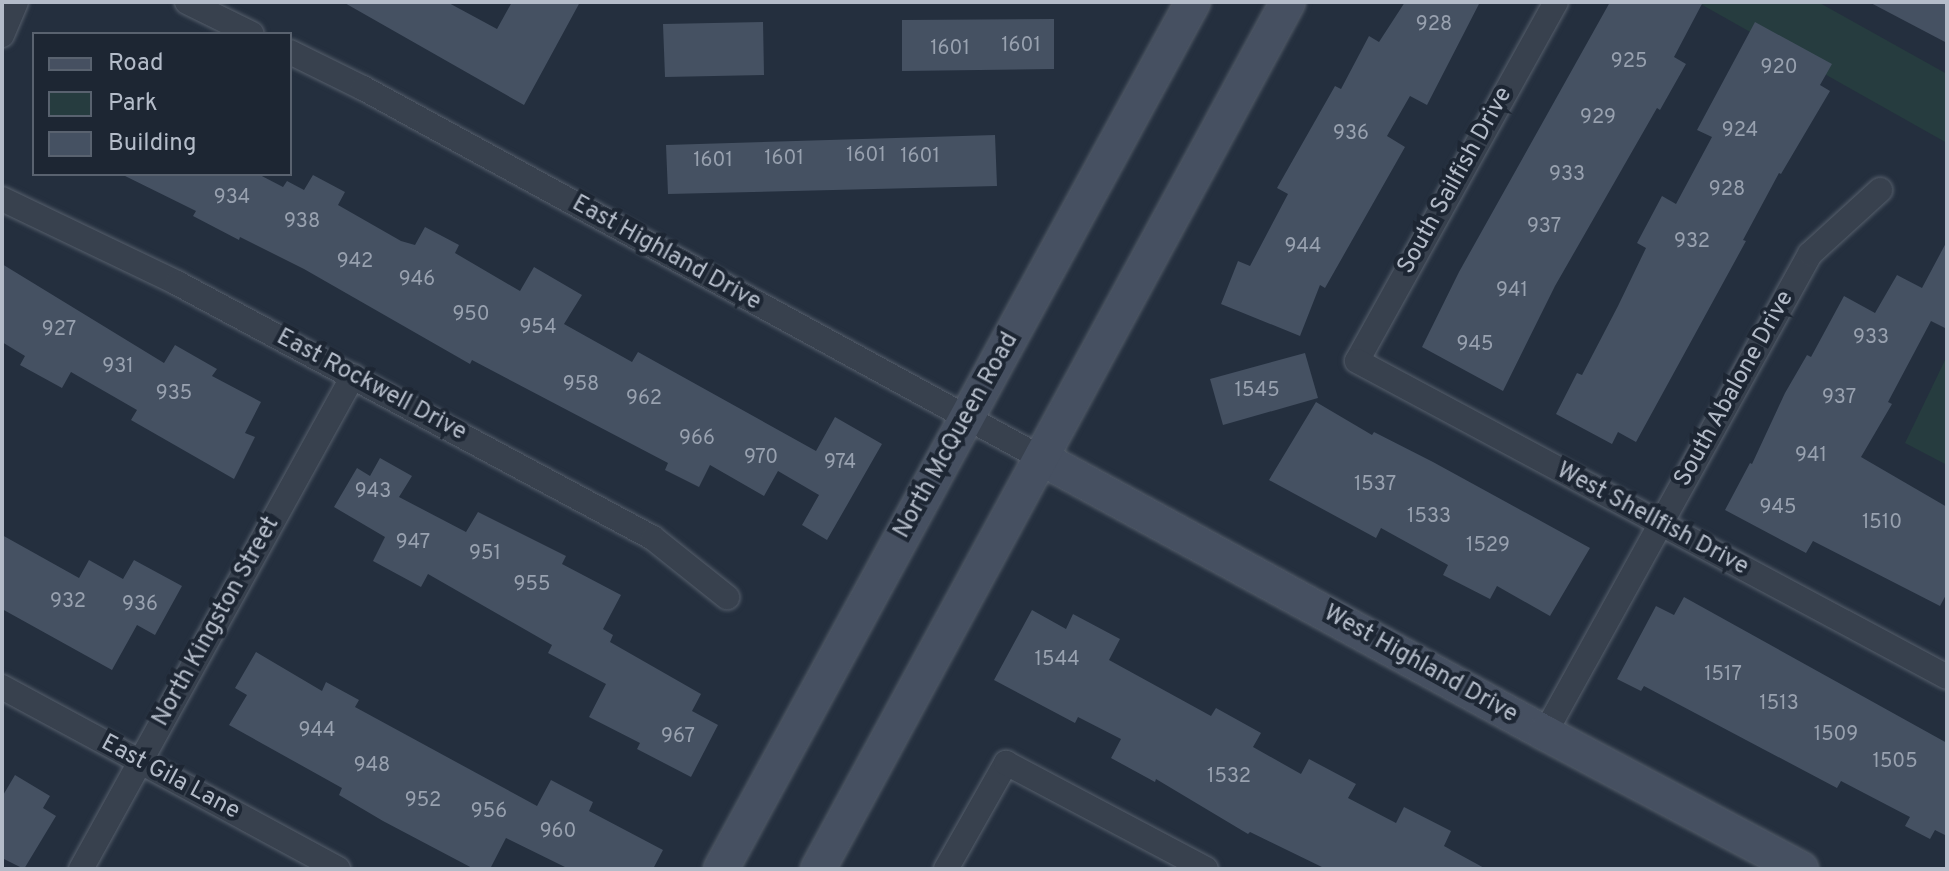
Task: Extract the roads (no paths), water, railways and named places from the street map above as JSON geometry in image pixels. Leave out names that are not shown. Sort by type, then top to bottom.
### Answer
[{"type":"main road","name":"North McQueen Road","points":[[721,869],[1193,2]]},
{"type":"main road","points":[[818,869],[1288,2]]},
{"type":"main road","name":"West Highland Drive","points":[[1041,458],[1801,869]]},
{"type":"street","points":[[2,35],[16,2]]},
{"type":"street","points":[[187,2],[248,32]]},
{"type":"street","name":"South Sailfish Drive","points":[[1357,361],[1556,2]]},
{"type":"street","name":"East Highland Drive","points":[[292,53],[363,88],[1041,458]]},
{"type":"street","name":"South Abalone Drive","points":[[1545,733],[1810,254],[1880,190]]},
{"type":"street","name":"East Rockwell Drive","points":[[2,199],[177,283],[653,538],[727,597]]},
{"type":"street","name":"West Shellfish Drive","points":[[1357,361],[1947,677]]},
{"type":"street","name":"North Kingston Street","points":[[81,869],[353,376]]},
{"type":"street","name":"East Gila Lane","points":[[2,687],[338,869]]},
{"type":"street","points":[[946,869],[1006,763],[1206,869]]}]
